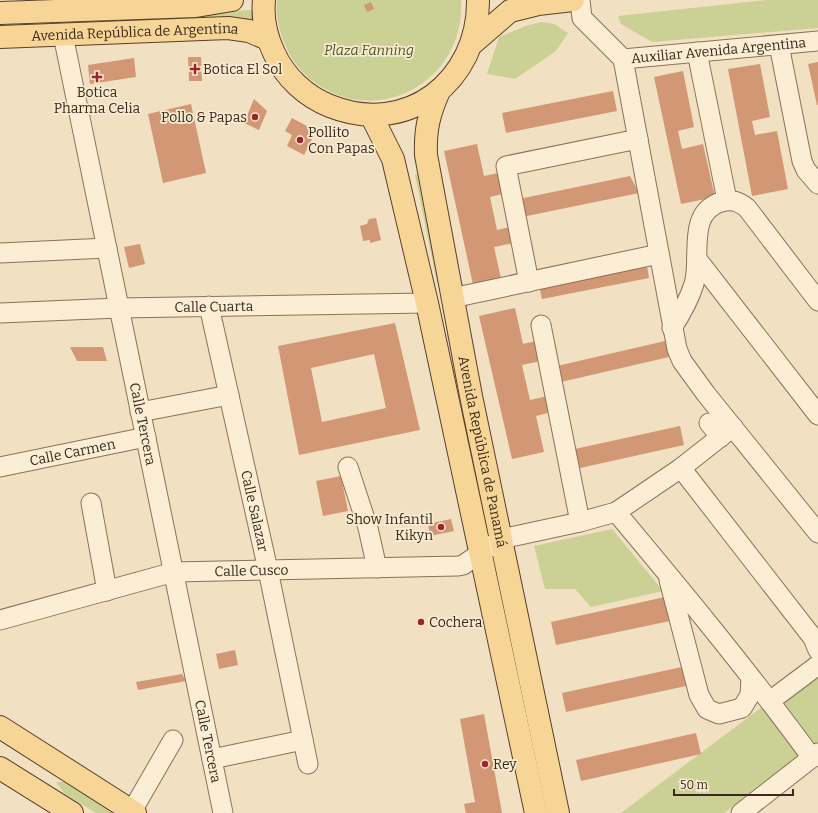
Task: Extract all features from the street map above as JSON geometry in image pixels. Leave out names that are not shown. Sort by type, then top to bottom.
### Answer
[{"type":"main road","name":"Avenida República de Argentina","points":[[0,13],[52,6],[196,3],[232,0]]},
{"type":"main road","points":[[264,0],[263,11],[268,39],[279,64],[296,85],[318,101],[344,112],[371,115],[407,109],[424,101],[439,91],[457,72],[465,61],[473,43],[479,19],[478,0]]},
{"type":"main road","points":[[473,43],[510,11],[538,4],[573,0]]},
{"type":"main road","name":"Avenida República de Argentina","points":[[0,38],[228,28],[249,31],[268,39]]},
{"type":"main road","name":"Avenida República de Panamá","points":[[439,91],[429,114],[426,127],[426,155],[452,298],[558,813]]},
{"type":"main road","name":"Avenida República de Panamá","points":[[371,115],[393,159],[427,303],[536,813]]},
{"type":"main road","points":[[0,727],[134,812]]},
{"type":"main road","points":[[39,792],[60,764]]},
{"type":"main road","points":[[0,768],[72,813]]},
{"type":"street","name":"Auxiliar Avenida Argentina","points":[[580,0],[582,18],[623,58],[818,41]]},
{"type":"street","name":"Calle Tercera","points":[[63,35],[223,813]]},
{"type":"street","points":[[779,45],[802,161],[806,170],[818,184]]},
{"type":"street","points":[[697,52],[727,200]]},
{"type":"street","points":[[623,58],[676,350],[721,429],[818,533]]},
{"type":"street","points":[[529,282],[506,166],[638,139]]},
{"type":"street","points":[[672,328],[686,307],[694,283],[699,224],[705,210],[727,200],[738,201],[746,208],[818,301]]},
{"type":"street","points":[[0,253],[107,248]]},
{"type":"street","points":[[452,298],[659,254]]},
{"type":"street","points":[[697,259],[818,415]]},
{"type":"street","name":"Calle Cuarta","points":[[0,313],[119,308],[427,303]]},
{"type":"street","name":"Calle Salazar","points":[[209,306],[268,570],[308,764]]},
{"type":"street","points":[[541,325],[580,522]]},
{"type":"street","points":[[140,412],[229,395]]},
{"type":"street","points":[[501,538],[580,522],[616,512],[681,468],[721,429]]},
{"type":"street","name":"Calle Carmen","points":[[0,467],[146,437]]},
{"type":"street","points":[[348,467],[368,528],[377,568]]},
{"type":"street","points":[[681,468],[813,638],[818,650]]},
{"type":"street","points":[[91,503],[107,591]]},
{"type":"street","points":[[616,512],[815,756],[745,812]]},
{"type":"street","name":"Calle Cusco","points":[[0,620],[174,572],[453,567],[463,565],[501,538]]},
{"type":"street","points":[[668,574],[699,695],[707,709],[719,714],[742,708],[750,695],[751,678]]},
{"type":"street","points":[[770,702],[818,665]]},
{"type":"street","points":[[134,812],[173,740]]},
{"type":"street","points":[[212,759],[303,740]]},
{"type":"green space","name":"Plaza Fanning","points":[[277,0],[461,0],[459,28],[449,53],[434,73],[414,89],[391,98],[366,101],[339,95],[314,82],[301,70],[287,50],[281,34],[277,17]]},
{"type":"green space","points":[[766,0],[818,0],[818,28],[652,42],[621,24],[618,16]]},
{"type":"green space","points":[[254,10],[252,22],[0,30],[0,21]]},
{"type":"green space","points":[[541,22],[554,24],[568,33],[556,51],[515,79],[487,74],[499,37],[526,26]]},
{"type":"green space","points":[[426,173],[448,280],[437,283],[415,175]]},
{"type":"green space","points":[[612,529],[663,591],[591,607],[575,589],[545,589],[534,546]]},
{"type":"green space","points":[[818,676],[818,743],[812,748],[778,706]]},
{"type":"green space","points":[[766,704],[803,752],[724,813],[621,813]]},
{"type":"green space","points":[[56,782],[68,782],[118,813],[96,813],[64,793]]},
{"type":"building","points":[[371,2],[374,9],[367,12],[364,5]]},
{"type":"building","name":"Botica El Sol","points":[[188,57],[201,57],[202,81],[189,81]]},
{"type":"building","points":[[134,58],[136,77],[90,84],[88,65]]},
{"type":"building","points":[[818,62],[818,105],[817,105],[808,64]]},
{"type":"building","points":[[760,64],[770,117],[752,121],[755,135],[777,131],[788,189],[752,196],[728,69]]},
{"type":"building","points":[[683,71],[694,127],[678,131],[682,149],[703,144],[715,197],[681,204],[654,77]]},
{"type":"building","points":[[613,91],[617,111],[506,133],[502,113]]},
{"type":"building","name":"Pollo & Papas","points":[[254,99],[267,111],[259,130],[244,123]]},
{"type":"building","points":[[191,104],[206,173],[163,183],[148,114]]},
{"type":"building","name":"Pollito Con Papas","points":[[292,118],[316,131],[304,155],[287,146],[292,135],[285,131]]},
{"type":"building","points":[[477,144],[484,176],[503,172],[507,193],[490,197],[497,230],[515,226],[519,242],[494,247],[502,283],[474,289],[444,151]]},
{"type":"building","points":[[630,176],[639,193],[522,217],[519,199]]},
{"type":"building","points":[[376,218],[381,240],[370,243],[370,240],[363,241],[360,226],[367,224],[369,219]]},
{"type":"building","points":[[140,244],[145,264],[129,268],[124,247]]},
{"type":"building","points":[[646,260],[649,278],[542,299],[538,281]]},
{"type":"building","points":[[515,308],[523,344],[536,341],[541,361],[522,365],[530,400],[548,396],[551,412],[536,416],[544,452],[512,459],[479,316]]},
{"type":"building","points":[[395,323],[420,430],[299,455],[278,346]],"holes":[[[374,354],[386,408],[322,422],[311,368]]]},
{"type":"building","points":[[665,341],[669,357],[561,382],[557,366]]},
{"type":"building","points":[[70,347],[103,347],[107,361],[77,361]]},
{"type":"building","points":[[680,426],[684,445],[580,468],[575,449]]},
{"type":"building","points":[[341,476],[348,511],[323,516],[316,481]]},
{"type":"building","name":"Show Infantil Kikyn","points":[[451,519],[454,531],[430,536],[428,524]]},
{"type":"building","points":[[665,597],[670,621],[556,645],[551,622]]},
{"type":"building","points":[[235,650],[238,665],[219,669],[216,654]]},
{"type":"building","points":[[682,667],[686,686],[566,712],[562,693]]},
{"type":"building","points":[[182,674],[186,681],[138,690],[136,682]]},
{"type":"building","points":[[484,714],[502,813],[466,813],[464,804],[475,802],[460,719]]},
{"type":"building","points":[[696,733],[701,754],[581,781],[576,760]]},
{"type":"place","name":"Botica El Sol","points":[[195,69]]},
{"type":"place","name":"Botica Pharma Celia","points":[[97,77]]},
{"type":"place","name":"Pollo & Papas","points":[[255,117]]},
{"type":"place","name":"Pollito Con Papas","points":[[300,140]]},
{"type":"place","name":"Show Infantil Kikyn","points":[[441,527]]},
{"type":"place","name":"Cochera","points":[[421,622]]},
{"type":"place","name":"Rey","points":[[485,764]]}]
